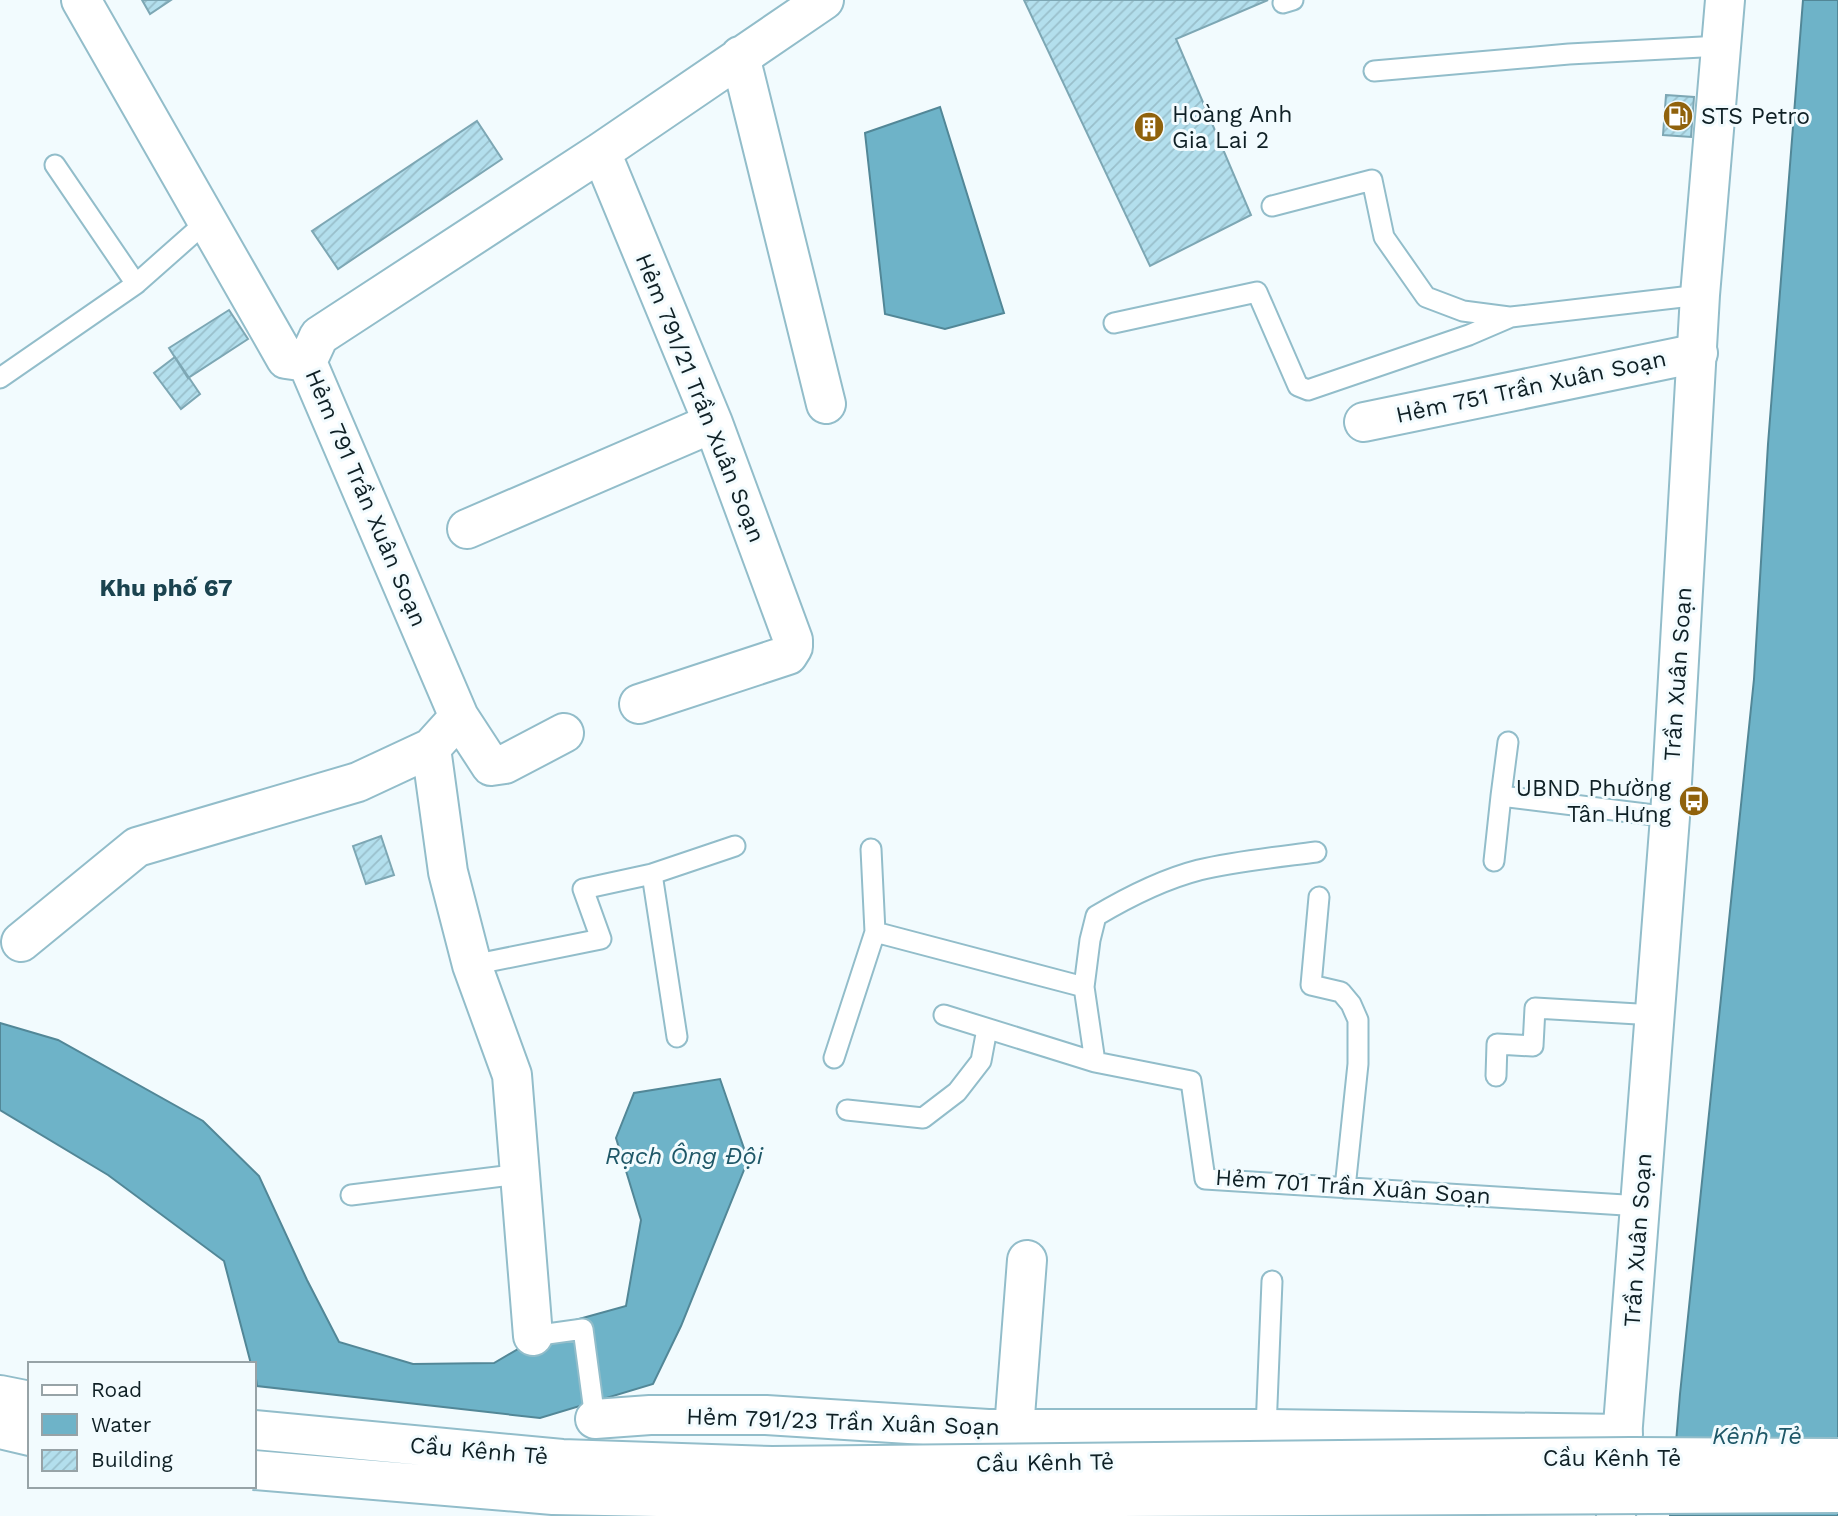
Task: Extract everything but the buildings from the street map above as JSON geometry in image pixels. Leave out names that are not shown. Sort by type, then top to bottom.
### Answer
[{"type":"street","points":[[80,0],[285,359],[307,362]]},
{"type":"street","name":"Hẻm 791 Trần Xuân Soạn","points":[[564,733],[505,764],[491,766],[459,717],[307,362],[319,336],[601,152],[824,0]]},
{"type":"street","name":"Trần Xuân Soạn","points":[[1616,1516],[1670,817],[1700,295],[1725,0]]},
{"type":"street","points":[[740,56],[826,404]]},
{"type":"street","name":"Hẻm 791/21 Trần Xuân Soạn","points":[[601,152],[713,423],[793,640],[788,656],[639,704]]},
{"type":"street","name":"Hẻm 751 Trần Xuân Soạn","points":[[1364,422],[1698,353]]},
{"type":"street","points":[[467,529],[713,423]]},
{"type":"street","points":[[21,942],[136,847],[358,782],[431,748],[459,717]]},
{"type":"street","name":"Hẻm 791/23 Trần Xuân Soạn","points":[[431,748],[448,872],[472,965],[512,1075],[533,1336]]},
{"type":"street","points":[[1014,1429],[1027,1261]]},
{"type":"street","points":[[0,1395],[28,1401]]},
{"type":"street","name":"Hẻm 791/23 Trần Xuân Soạn","points":[[595,1419],[650,1415],[766,1415],[1014,1429],[1623,1434]]},
{"type":"street","points":[[0,1429],[28,1436]]},
{"type":"street","name":"Cầu Kênh Tẻ","points":[[256,1430],[562,1459],[772,1466],[1838,1458]]},
{"type":"street","name":"Cầu Kênh Tẻ","points":[[256,1470],[553,1495],[747,1499],[1838,1493]]},
{"type":"lane","points":[[1374,71],[1569,54],[1721,46]]},
{"type":"lane","points":[[55,164],[136,284]]},
{"type":"lane","points":[[1272,206],[1372,180],[1384,237],[1426,297],[1463,311],[1511,317],[1700,295]]},
{"type":"lane","points":[[0,378],[136,284],[206,222]]},
{"type":"lane","points":[[1114,323],[1257,292],[1298,386],[1308,390],[1468,335],[1511,317]]},
{"type":"lane","points":[[1494,861],[1508,742]]},
{"type":"lane","points":[[1501,796],[1670,817]]},
{"type":"lane","points":[[472,965],[601,939],[583,889],[652,874],[735,846]]},
{"type":"lane","points":[[834,1058],[875,932],[870,849]]},
{"type":"lane","points":[[1095,1062],[1084,987],[1090,940],[1097,916],[1115,904],[1197,870],[1316,852]]},
{"type":"lane","points":[[652,874],[677,1037]]},
{"type":"lane","points":[[1319,897],[1311,985],[1341,992],[1351,1004],[1358,1020],[1358,1064],[1345,1188]]},
{"type":"lane","points":[[875,932],[1084,987]]},
{"type":"lane","points":[[1496,1076],[1497,1044],[1533,1046],[1535,1008],[1655,1015]]},
{"type":"lane","name":"Hẻm 701 Trần Xuân Soạn","points":[[944,1015],[1095,1062],[1191,1081],[1205,1179],[1641,1206]]},
{"type":"lane","points":[[847,1110],[923,1118],[957,1092],[981,1061],[987,1029]]},
{"type":"lane","points":[[351,1195],[520,1174]]},
{"type":"lane","points":[[1266,1429],[1272,1281]]},
{"type":"lane","name":"Hẻm 791/23 Trần Xuân Soạn","points":[[533,1336],[583,1329],[595,1419]]},
{"type":"water","name":"Kênh Tẻ","points":[[1803,0],[1838,0],[1838,1516],[1670,1516],[1680,1394],[1754,679],[1768,444]]},
{"type":"water","points":[[940,107],[1004,313],[945,329],[885,314],[865,133]]},
{"type":"water","name":"Rạch Ông Đội","points":[[0,1023],[58,1040],[203,1121],[259,1176],[339,1342],[413,1364],[494,1363],[561,1324],[626,1306],[641,1220],[616,1138],[634,1093],[720,1079],[748,1160],[681,1326],[653,1384],[540,1418],[257,1386],[256,1362],[250,1362],[224,1261],[108,1175],[0,1110]]},
{"type":"place","name":"STS Petro","points":[[1678,116]]},
{"type":"place","name":"Hoàng Anh Gia Lai 2","points":[[1149,127]]},
{"type":"place","name":"UBND Phường Tân Hưng","points":[[1694,801]]},
{"type":"district","name":"Khu phố 67","points":[[166,588]]}]
